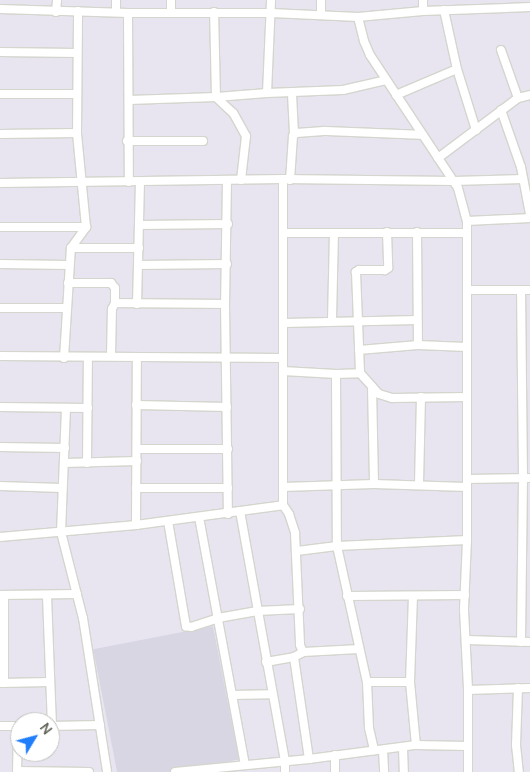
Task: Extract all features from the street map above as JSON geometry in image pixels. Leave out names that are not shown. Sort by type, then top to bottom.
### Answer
[{"type":"street","points":[[56,12],[57,0]]},
{"type":"street","points":[[116,0],[116,11]]},
{"type":"street","points":[[171,0],[171,12]]},
{"type":"street","points":[[267,93],[271,0]]},
{"type":"street","points":[[320,0],[321,15]]},
{"type":"street","points":[[423,0],[423,11]]},
{"type":"street","points":[[476,0],[476,10]]},
{"type":"street","points":[[0,9],[56,12],[271,13],[358,17],[423,11],[530,6]]},
{"type":"street","points":[[444,10],[457,69],[476,130]]},
{"type":"street","points":[[64,358],[71,248],[86,226],[77,133],[78,11]]},
{"type":"street","points":[[214,12],[216,97],[232,113],[246,136],[241,180]]},
{"type":"street","points":[[128,13],[129,100],[127,141],[129,182]]},
{"type":"street","points":[[358,17],[364,41],[386,80],[454,181],[462,196],[467,221],[467,540],[465,595],[468,772]]},
{"type":"street","points":[[501,50],[518,98]]},
{"type":"street","points":[[0,52],[77,53]]},
{"type":"street","points":[[396,95],[457,69]]},
{"type":"street","points":[[129,100],[267,93],[292,94],[343,90],[386,80]]},
{"type":"street","points":[[0,94],[77,94]]},
{"type":"street","points":[[292,94],[294,134],[287,180],[284,233],[283,505],[294,524],[302,652]]},
{"type":"street","points":[[438,158],[518,98],[530,95]]},
{"type":"street","points":[[501,110],[521,167],[530,210]]},
{"type":"street","points":[[294,134],[324,131],[422,135]]},
{"type":"street","points":[[0,134],[77,133]]},
{"type":"street","points":[[127,141],[203,141]]},
{"type":"street","points":[[521,167],[530,165]]},
{"type":"street","points":[[0,183],[523,179]]},
{"type":"street","points":[[227,180],[228,224],[225,304],[228,514]]},
{"type":"street","points":[[137,304],[140,182]]},
{"type":"street","points":[[467,221],[530,218]]},
{"type":"street","points":[[139,225],[228,224]]},
{"type":"street","points":[[0,227],[86,226]]},
{"type":"street","points":[[387,232],[387,269],[359,270],[356,272],[360,373],[379,394],[392,398],[467,397]]},
{"type":"street","points":[[417,232],[418,346]]},
{"type":"street","points":[[284,233],[467,233]]},
{"type":"street","points":[[332,320],[334,233]]},
{"type":"street","points":[[71,248],[139,248]]},
{"type":"street","points":[[0,264],[69,264]]},
{"type":"street","points":[[138,265],[227,264]]},
{"type":"street","points":[[68,283],[111,283],[114,288],[115,303],[112,308],[111,355]]},
{"type":"street","points":[[467,290],[530,290]]},
{"type":"street","points":[[521,290],[527,350],[526,564],[521,602],[521,642]]},
{"type":"street","points":[[115,303],[225,304]]},
{"type":"street","points":[[0,308],[66,308]]},
{"type":"street","points":[[284,323],[332,320],[417,320]]},
{"type":"street","points":[[359,350],[418,346],[467,347]]},
{"type":"street","points":[[0,356],[88,358],[111,355],[137,357],[226,356],[283,358]]},
{"type":"street","points":[[136,525],[137,357]]},
{"type":"street","points":[[87,463],[88,358]]},
{"type":"street","points":[[283,371],[336,374],[360,373]]},
{"type":"street","points":[[336,374],[337,546],[367,682],[369,728],[374,750]]},
{"type":"street","points":[[372,387],[374,484]]},
{"type":"street","points":[[420,397],[420,484]]},
{"type":"street","points":[[136,406],[227,407]]},
{"type":"street","points":[[0,407],[88,408]]},
{"type":"street","points":[[66,408],[61,532],[77,594],[108,772]]},
{"type":"street","points":[[0,447],[65,448]]},
{"type":"street","points":[[137,449],[228,449]]},
{"type":"street","points":[[64,463],[137,461]]},
{"type":"street","points":[[283,487],[467,483],[527,478]]},
{"type":"street","points":[[0,486],[62,488]]},
{"type":"street","points":[[136,488],[228,488]]},
{"type":"street","points":[[0,537],[136,525],[228,514],[283,505]]},
{"type":"street","points":[[240,511],[285,761],[285,772]]},
{"type":"street","points":[[199,517],[232,695],[242,768]]},
{"type":"street","points":[[168,521],[186,626],[191,627],[218,618],[257,612],[300,609]]},
{"type":"street","points":[[297,551],[337,546],[467,540]]},
{"type":"street","points":[[49,682],[2,683],[2,595],[48,596],[77,594]]},
{"type":"street","points":[[348,596],[465,595]]},
{"type":"street","points":[[48,596],[50,712]]},
{"type":"street","points":[[413,596],[410,682],[416,745]]},
{"type":"street","points":[[521,602],[530,602]]},
{"type":"street","points":[[467,640],[530,642]]},
{"type":"street","points":[[266,662],[294,657],[302,652],[359,648]]},
{"type":"street","points":[[294,657],[309,759]]},
{"type":"street","points":[[367,682],[410,682]]},
{"type":"street","points":[[518,688],[516,745],[519,772]]},
{"type":"street","points":[[468,690],[530,688]]},
{"type":"street","points":[[232,695],[272,694]]},
{"type":"street","points":[[60,726],[100,725]]},
{"type":"street","points":[[175,772],[242,768],[416,745],[468,746]]},
{"type":"street","points":[[403,748],[404,772]]},
{"type":"street","points":[[383,750],[384,772]]},
{"type":"street","points":[[335,755],[335,772]]},
{"type":"street","points":[[17,771],[89,772]]},
{"type":"shaded area","points":[[213,626],[239,760],[175,772],[117,772],[93,649]]}]
